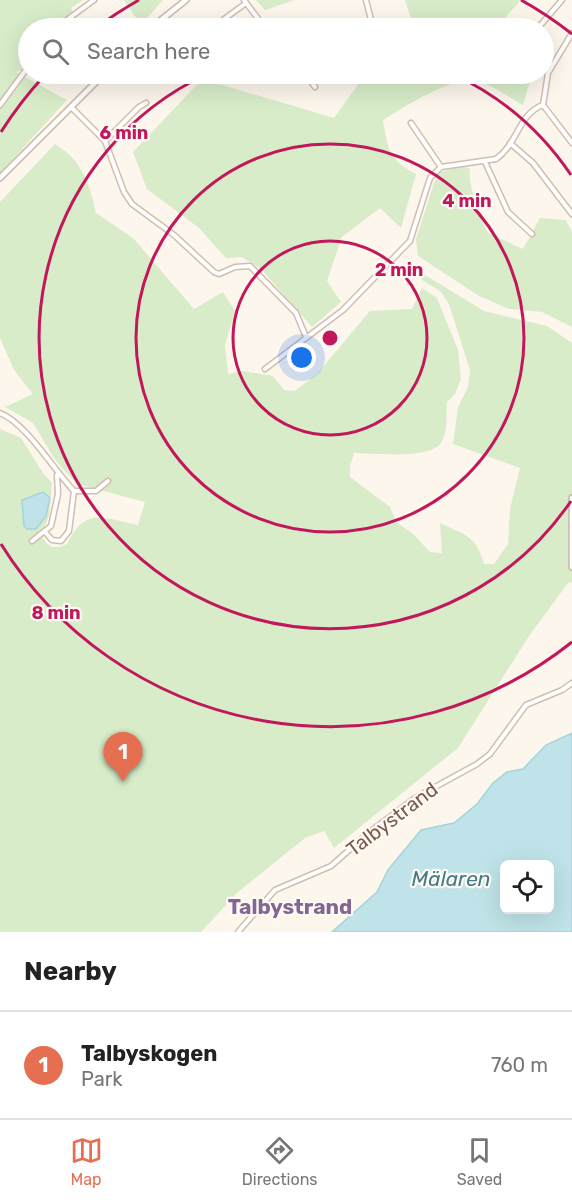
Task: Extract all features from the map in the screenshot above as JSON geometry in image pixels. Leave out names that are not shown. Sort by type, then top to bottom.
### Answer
[{"type":"street","points":[[70,18],[94,0]]},
{"type":"street","points":[[164,18],[186,0]]},
{"type":"street","points":[[366,0],[370,18]]},
{"type":"street","points":[[547,18],[562,0]]},
{"type":"street","points":[[225,18],[245,2],[258,18]]},
{"type":"street","points":[[554,63],[572,33]]},
{"type":"street","points":[[0,105],[18,81]]},
{"type":"street","points":[[0,178],[94,84]]},
{"type":"street","points":[[546,84],[543,105],[572,143]]},
{"type":"street","points":[[105,141],[146,103]]},
{"type":"street","points":[[265,369],[343,309],[410,241],[430,178],[441,167],[485,162],[502,155],[525,116],[543,105]]},
{"type":"street","points":[[71,107],[105,141],[124,192],[132,204],[174,235],[214,272],[219,274],[243,264],[250,266],[296,313],[306,337]]},
{"type":"street","points":[[411,123],[441,167]]},
{"type":"street","points":[[510,143],[533,163],[572,214]]},
{"type":"street","points":[[485,162],[508,212],[532,234]]},
{"type":"street","points":[[0,413],[15,421],[27,433],[57,474],[74,491],[96,492],[108,481]]},
{"type":"street","points":[[32,541],[45,532],[56,512],[57,474]]},
{"type":"street","points":[[45,532],[51,540],[61,540],[69,531],[74,491]]},
{"type":"street","points":[[572,498],[570,534],[572,567]]},
{"type":"street","name":"Talbystrand","points":[[238,932],[275,890],[331,866],[372,830],[415,798],[477,764],[490,753],[526,705],[562,690],[572,683]]},
{"type":"green space","points":[[0,0],[83,0],[71,8],[74,18],[18,18],[18,71],[16,72],[18,84],[38,84],[67,100],[0,173]]},
{"type":"green space","points":[[124,0],[163,0],[147,18],[136,18]]},
{"type":"green space","points":[[256,0],[295,0],[265,10]]},
{"type":"green space","points":[[405,0],[521,0],[505,18],[411,18]]},
{"type":"green space","points":[[198,84],[219,84],[334,118],[359,84],[452,84],[428,94],[383,120],[391,153],[407,169],[416,174],[401,228],[380,208],[342,237],[327,281],[341,302],[312,327],[261,269],[242,257],[226,258],[199,228],[147,189],[133,152]]},
{"type":"green space","points":[[485,84],[529,84],[523,105]]},
{"type":"green space","points":[[55,144],[78,165],[91,192],[96,213],[133,238],[194,309],[223,292],[235,311],[225,345],[228,374],[243,371],[273,376],[284,390],[295,391],[317,374],[370,311],[412,309],[422,288],[437,298],[458,350],[461,379],[455,394],[447,402],[446,429],[441,443],[425,452],[413,454],[354,453],[350,466],[350,477],[390,507],[396,522],[412,533],[430,552],[442,553],[440,523],[473,541],[484,564],[494,564],[508,544],[510,509],[520,468],[453,444],[458,407],[468,387],[470,370],[449,304],[440,291],[422,280],[422,273],[484,311],[547,326],[572,343],[572,582],[568,583],[529,636],[458,748],[334,848],[324,831],[305,838],[238,892],[201,932],[0,932],[0,429],[21,438],[52,483],[49,516],[41,535],[51,547],[67,544],[74,532],[88,519],[105,518],[138,525],[145,502],[77,484],[56,461],[33,423],[5,407],[33,394],[14,370],[0,338],[0,202]],"holes":[[[50,498],[42,523],[24,526],[22,500]]]},
{"type":"green space","points":[[462,166],[470,169],[473,193],[488,233],[523,249],[540,218],[566,220],[572,232],[572,327],[542,312],[509,309],[479,296],[418,256],[416,239],[435,180],[441,172]]},
{"type":"water","points":[[43,492],[50,498],[46,516],[36,529],[27,529],[24,526],[22,500]]},
{"type":"water","name":"Mälaren","points":[[572,733],[572,932],[332,932],[377,892],[388,870],[421,830],[454,823],[477,804],[493,783],[507,772],[523,769],[546,745]]},
{"type":"place","name":"Talbyskogen","points":[[123,782]]},
{"type":"district","name":"Talbystrand","points":[[290,906]]}]
